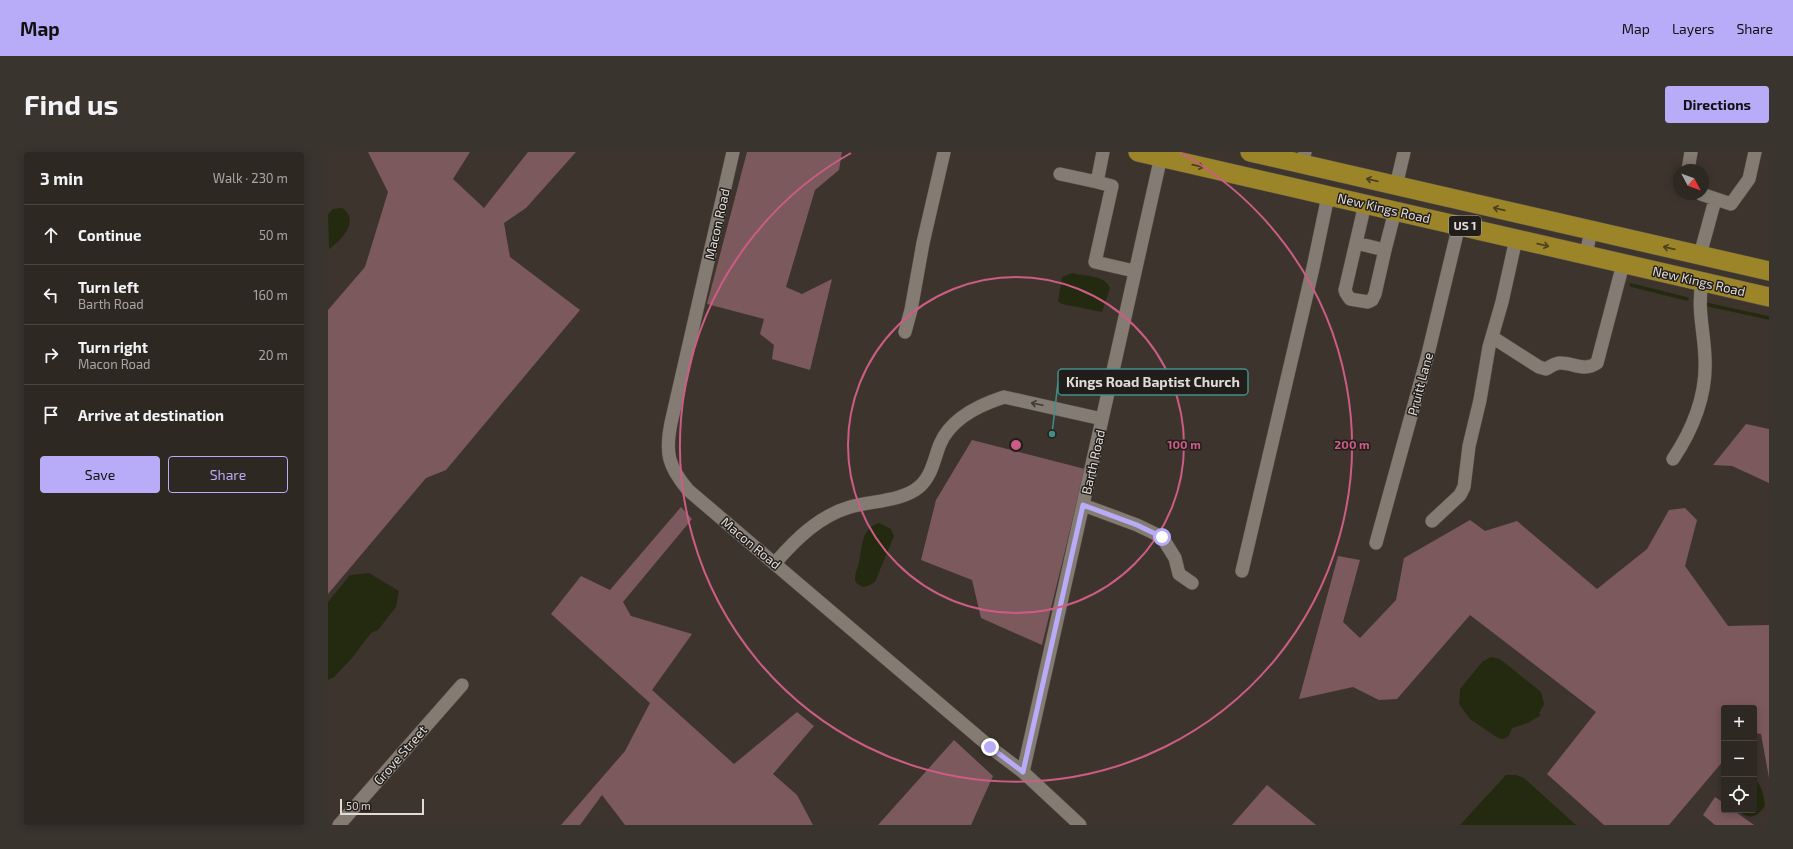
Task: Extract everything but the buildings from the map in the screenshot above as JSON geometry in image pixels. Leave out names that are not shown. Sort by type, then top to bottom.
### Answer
[{"type":"highway","name":"New Kings Road","points":[[1138,152],[1161,154],[1395,212],[1459,225],[1769,297]]},
{"type":"highway","name":"New Kings Road","points":[[1250,152],[1303,158],[1396,186],[1769,271]]},
{"type":"street","name":"Macon Road","points":[[733,152],[668,439],[670,463],[678,478],[688,490],[990,747],[1023,772],[1080,825]]},
{"type":"street","points":[[905,332],[944,152]]},
{"type":"street","points":[[1097,182],[1103,152]]},
{"type":"street","points":[[1396,186],[1404,152]]},
{"type":"street","points":[[1689,164],[1692,152]]},
{"type":"street","points":[[1709,197],[1731,204],[1750,179],[1755,152]]},
{"type":"street","name":"Barth Road","points":[[1023,772],[1161,154]]},
{"type":"street","points":[[1060,174],[1112,186],[1095,262],[1134,271]]},
{"type":"street","points":[[1242,571],[1313,268],[1328,196]]},
{"type":"street","points":[[1700,255],[1715,200]]},
{"type":"street","points":[[1364,204],[1346,290],[1346,293],[1350,299],[1368,302],[1372,300],[1395,212]]},
{"type":"street","name":"Pruitt Lane","points":[[1376,543],[1427,358],[1459,225]]},
{"type":"street","points":[[1586,255],[1591,230]]},
{"type":"street","points":[[1432,520],[1460,495],[1464,487],[1469,446],[1480,400],[1489,347],[1502,302],[1516,239]]},
{"type":"street","points":[[1356,243],[1385,250]]},
{"type":"street","points":[[1492,337],[1546,370],[1559,363],[1586,368],[1593,366],[1597,363],[1623,264]]},
{"type":"street","points":[[1673,459],[1684,443],[1693,423],[1699,406],[1704,382],[1705,359],[1699,303],[1702,282]]},
{"type":"street","points":[[775,563],[794,541],[831,515],[849,508],[910,493],[920,487],[927,478],[934,463],[940,443],[948,430],[964,416],[978,407],[1004,397],[1102,419]]},
{"type":"street","points":[[1083,505],[1137,525],[1162,537],[1175,558],[1179,574],[1192,583]]},
{"type":"street","name":"Grove Street","points":[[339,825],[462,685]]},
{"type":"shaded area","points":[[368,152],[470,152],[453,179],[484,208],[528,152],[576,152],[526,208],[504,223],[510,257],[580,310],[446,470],[426,478],[328,594],[328,310],[365,267],[388,192]]},
{"type":"shaded area","points":[[747,152],[842,152],[839,170],[815,190],[786,287],[802,294],[832,279],[810,370],[772,359],[774,345],[760,334],[764,319],[707,304]]},
{"type":"shaded area","points":[[342,208],[350,218],[349,224],[347,230],[339,241],[329,249],[328,214],[333,209]]},
{"type":"shaded area","points":[[1072,273],[1099,278],[1107,284],[1110,288],[1102,312],[1062,304],[1058,301],[1062,277]]},
{"type":"shaded area","points":[[1746,424],[1769,429],[1769,483],[1732,466],[1713,465]]},
{"type":"shaded area","points":[[972,440],[1085,469],[1042,645],[981,618],[972,580],[921,560],[936,500]]},
{"type":"shaded area","points":[[681,507],[692,519],[623,602],[631,616],[692,634],[652,690],[734,764],[797,712],[814,726],[773,774],[797,795],[813,825],[625,825],[602,795],[580,825],[561,825],[625,751],[650,703],[551,614],[581,576],[610,590]]},
{"type":"shaded area","points":[[1685,508],[1697,520],[1685,566],[1728,626],[1769,625],[1769,778],[1761,734],[1757,733],[1757,705],[1721,705],[1721,764],[1669,825],[1604,825],[1547,774],[1596,712],[1470,615],[1397,699],[1379,700],[1353,687],[1299,699],[1338,556],[1360,560],[1343,622],[1360,638],[1396,600],[1404,558],[1470,520],[1485,531],[1517,521],[1597,589],[1647,549],[1669,510]]},
{"type":"shaded area","points":[[879,523],[891,529],[894,536],[875,582],[863,587],[855,581],[855,574],[859,562],[863,539],[868,530]]},
{"type":"shaded area","points":[[369,573],[399,591],[396,607],[378,630],[371,633],[352,658],[334,677],[328,680],[328,602],[350,575]]},
{"type":"shaded area","points":[[1491,657],[1500,659],[1541,692],[1544,704],[1539,713],[1541,715],[1528,723],[1512,728],[1509,736],[1503,739],[1498,738],[1470,719],[1459,704],[1460,689],[1482,662]]},
{"type":"shaded area","points":[[954,740],[993,776],[971,825],[878,825]]},
{"type":"shaded area","points":[[1506,775],[1516,775],[1524,778],[1576,825],[1460,825]]},
{"type":"shaded area","points":[[1757,781],[1761,787],[1765,806],[1755,815],[1745,815],[1741,813],[1757,813]]},
{"type":"shaded area","points":[[1267,785],[1316,825],[1232,825]]},
{"type":"shaded area","points":[[1715,797],[1721,801],[1721,813],[1737,813],[1754,825],[1715,825],[1703,815]]},
{"type":"waterway","points":[[1631,285],[1687,299]]},
{"type":"waterway","points":[[1705,304],[1769,318]]},
{"type":"place","name":"Kings Road Baptist Church","points":[[1052,434]]},
{"type":"route","points":[[990,747],[1023,772],[1083,505],[1137,525],[1162,537]]}]
